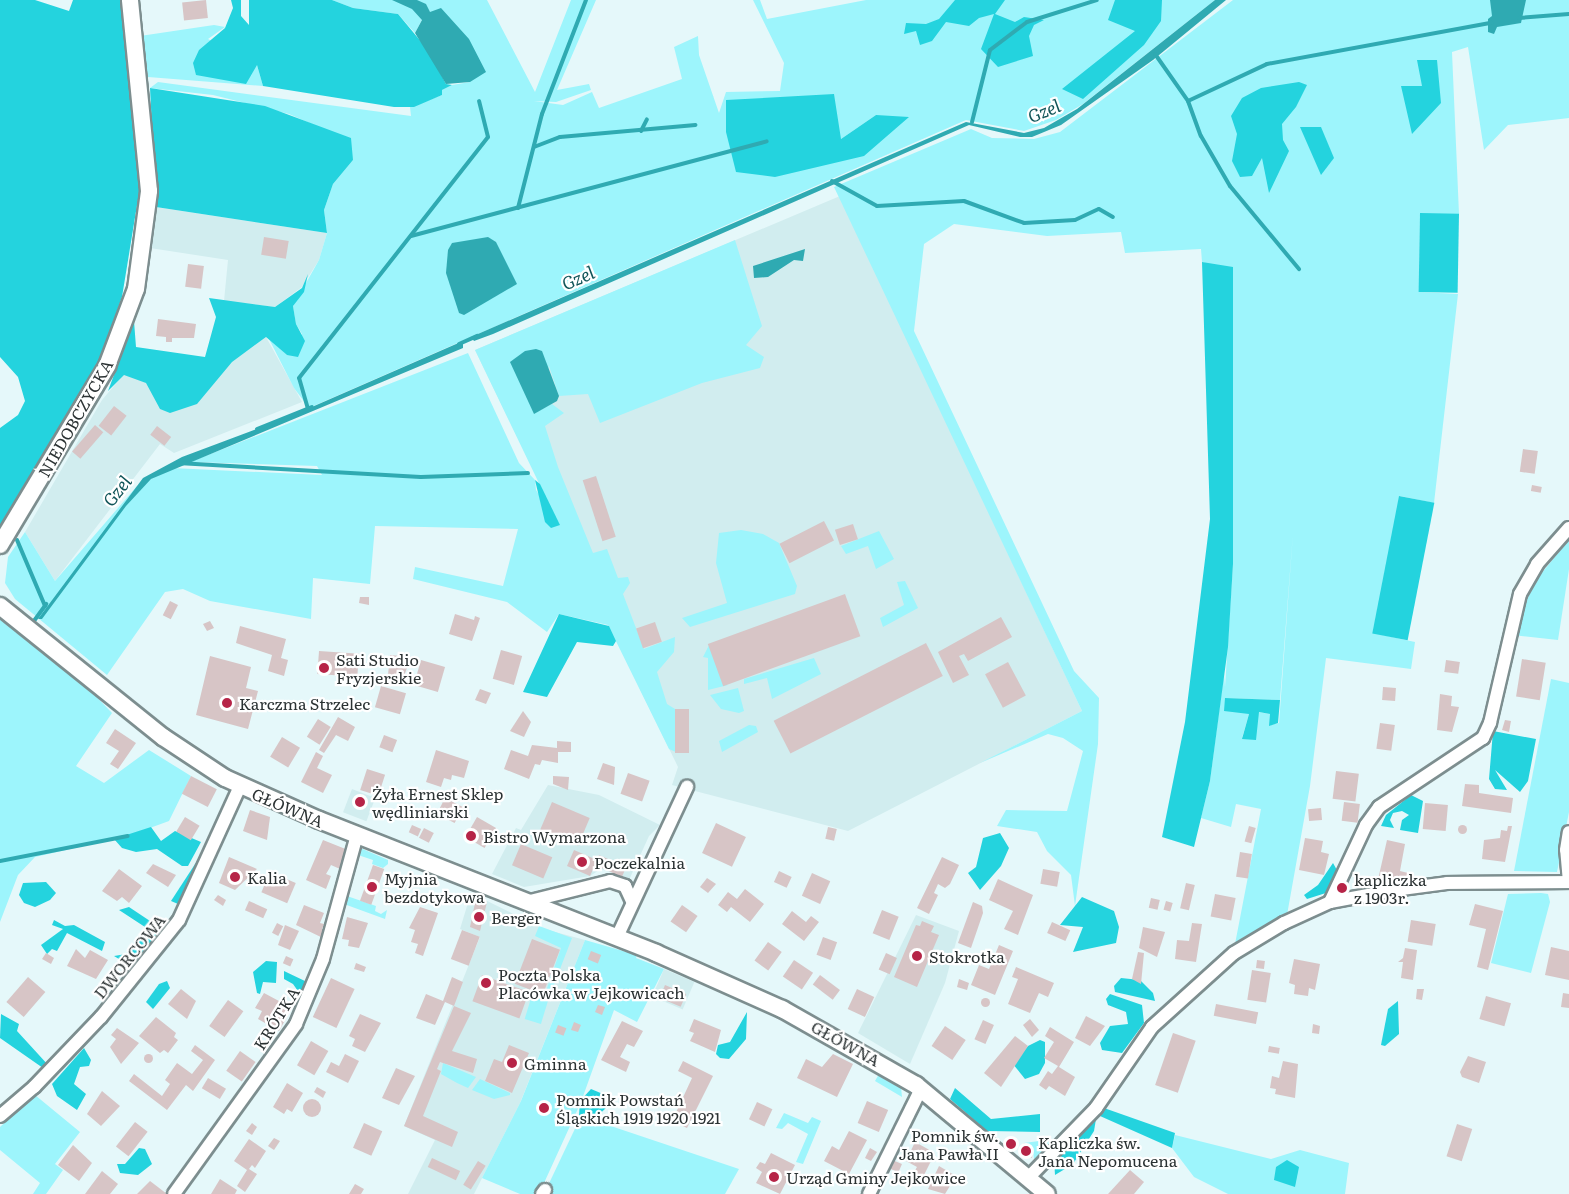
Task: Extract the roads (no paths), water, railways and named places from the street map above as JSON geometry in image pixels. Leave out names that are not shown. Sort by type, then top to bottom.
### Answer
[{"type":"street","name":"NIEDOBCZYCKA","points":[[0,545],[107,366],[136,289],[149,191],[129,0]]},
{"type":"street","points":[[1330,902],[1366,825],[1379,807],[1483,738],[1490,723],[1520,594],[1537,564],[1569,528]]},
{"type":"street","name":"GŁÓWNA","points":[[0,606],[179,748],[240,786],[616,938],[782,1009],[870,1056],[921,1089],[1047,1194]]},
{"type":"street","name":"DWORCOWA","points":[[0,1116],[34,1087],[101,1017],[179,920],[240,786]]},
{"type":"street","points":[[616,938],[687,787]]},
{"type":"street","points":[[1028,1178],[1096,1107],[1152,1027],[1190,989],[1234,953],[1284,923],[1330,902],[1447,882],[1569,882],[1566,850],[1569,832]]},
{"type":"street","name":"KRÓTKA","points":[[174,1194],[296,1024],[323,959],[357,835]]},
{"type":"street","points":[[526,902],[610,881],[625,886],[632,901]]},
{"type":"street","points":[[869,1194],[921,1089]]},
{"type":"waterway","points":[[518,208],[542,114],[586,0]]},
{"type":"waterway","points":[[972,122],[990,50],[1027,22],[1097,0]]},
{"type":"waterway","points":[[1519,18],[1569,14]]},
{"type":"waterway","points":[[1188,101],[1267,64],[1491,23]]},
{"type":"waterway","points":[[1155,54],[1188,101],[1201,136],[1230,186],[1299,269]]},
{"type":"waterway","points":[[308,409],[299,378],[488,137],[479,101]]},
{"type":"waterway","points":[[641,131],[647,119]]},
{"type":"waterway","points":[[534,147],[560,137],[695,125]]},
{"type":"waterway","points":[[411,236],[767,141]]},
{"type":"waterway","points":[[832,181],[877,206],[964,201],[1024,223],[1075,220],[1099,209],[1113,217]]},
{"type":"waterway","name":"Gzel","points":[[459,344],[477,336]]},
{"type":"waterway","name":"Gzel","points":[[257,429],[312,407]]},
{"type":"waterway","points":[[178,463],[421,477],[528,473]]},
{"type":"waterway","points":[[17,540],[45,606]]},
{"type":"waterway","name":"Gzel","points":[[31,625],[46,604]]},
{"type":"waterway","points":[[0,861],[128,836]]},
{"type":"place","name":"Sati Studio Fryzjerskie","points":[[324,668]]},
{"type":"place","name":"Karczma Strzelec","points":[[227,703]]},
{"type":"place","name":"Żyła Ernest Sklep wędliniarski","points":[[360,802]]},
{"type":"place","name":"Bistro Wymarzona","points":[[471,836]]},
{"type":"place","name":"Poczekalnia","points":[[582,862]]},
{"type":"place","name":"Kalia","points":[[235,877]]},
{"type":"place","name":"Myjnia bezdotykowa","points":[[372,887]]},
{"type":"place","name":"kapliczka z 1903r.","points":[[1342,888]]},
{"type":"place","name":"Berger","points":[[479,917]]},
{"type":"place","name":"Stokrotka","points":[[917,956]]},
{"type":"place","name":"Poczta Polska Placówka w Jejkowicach","points":[[486,983]]},
{"type":"place","name":"Gminna","points":[[512,1063]]},
{"type":"place","name":"Pomnik Powstań Śląskich 1919 1920 1921","points":[[544,1108]]},
{"type":"place","name":"Pomnik św. Jana Pawła II","points":[[1011,1144]]},
{"type":"place","name":"Kapliczka św. Jana Nepomucena","points":[[1026,1151]]},
{"type":"place","name":"Urząd Gminy Jejkowice","points":[[774,1177]]}]
